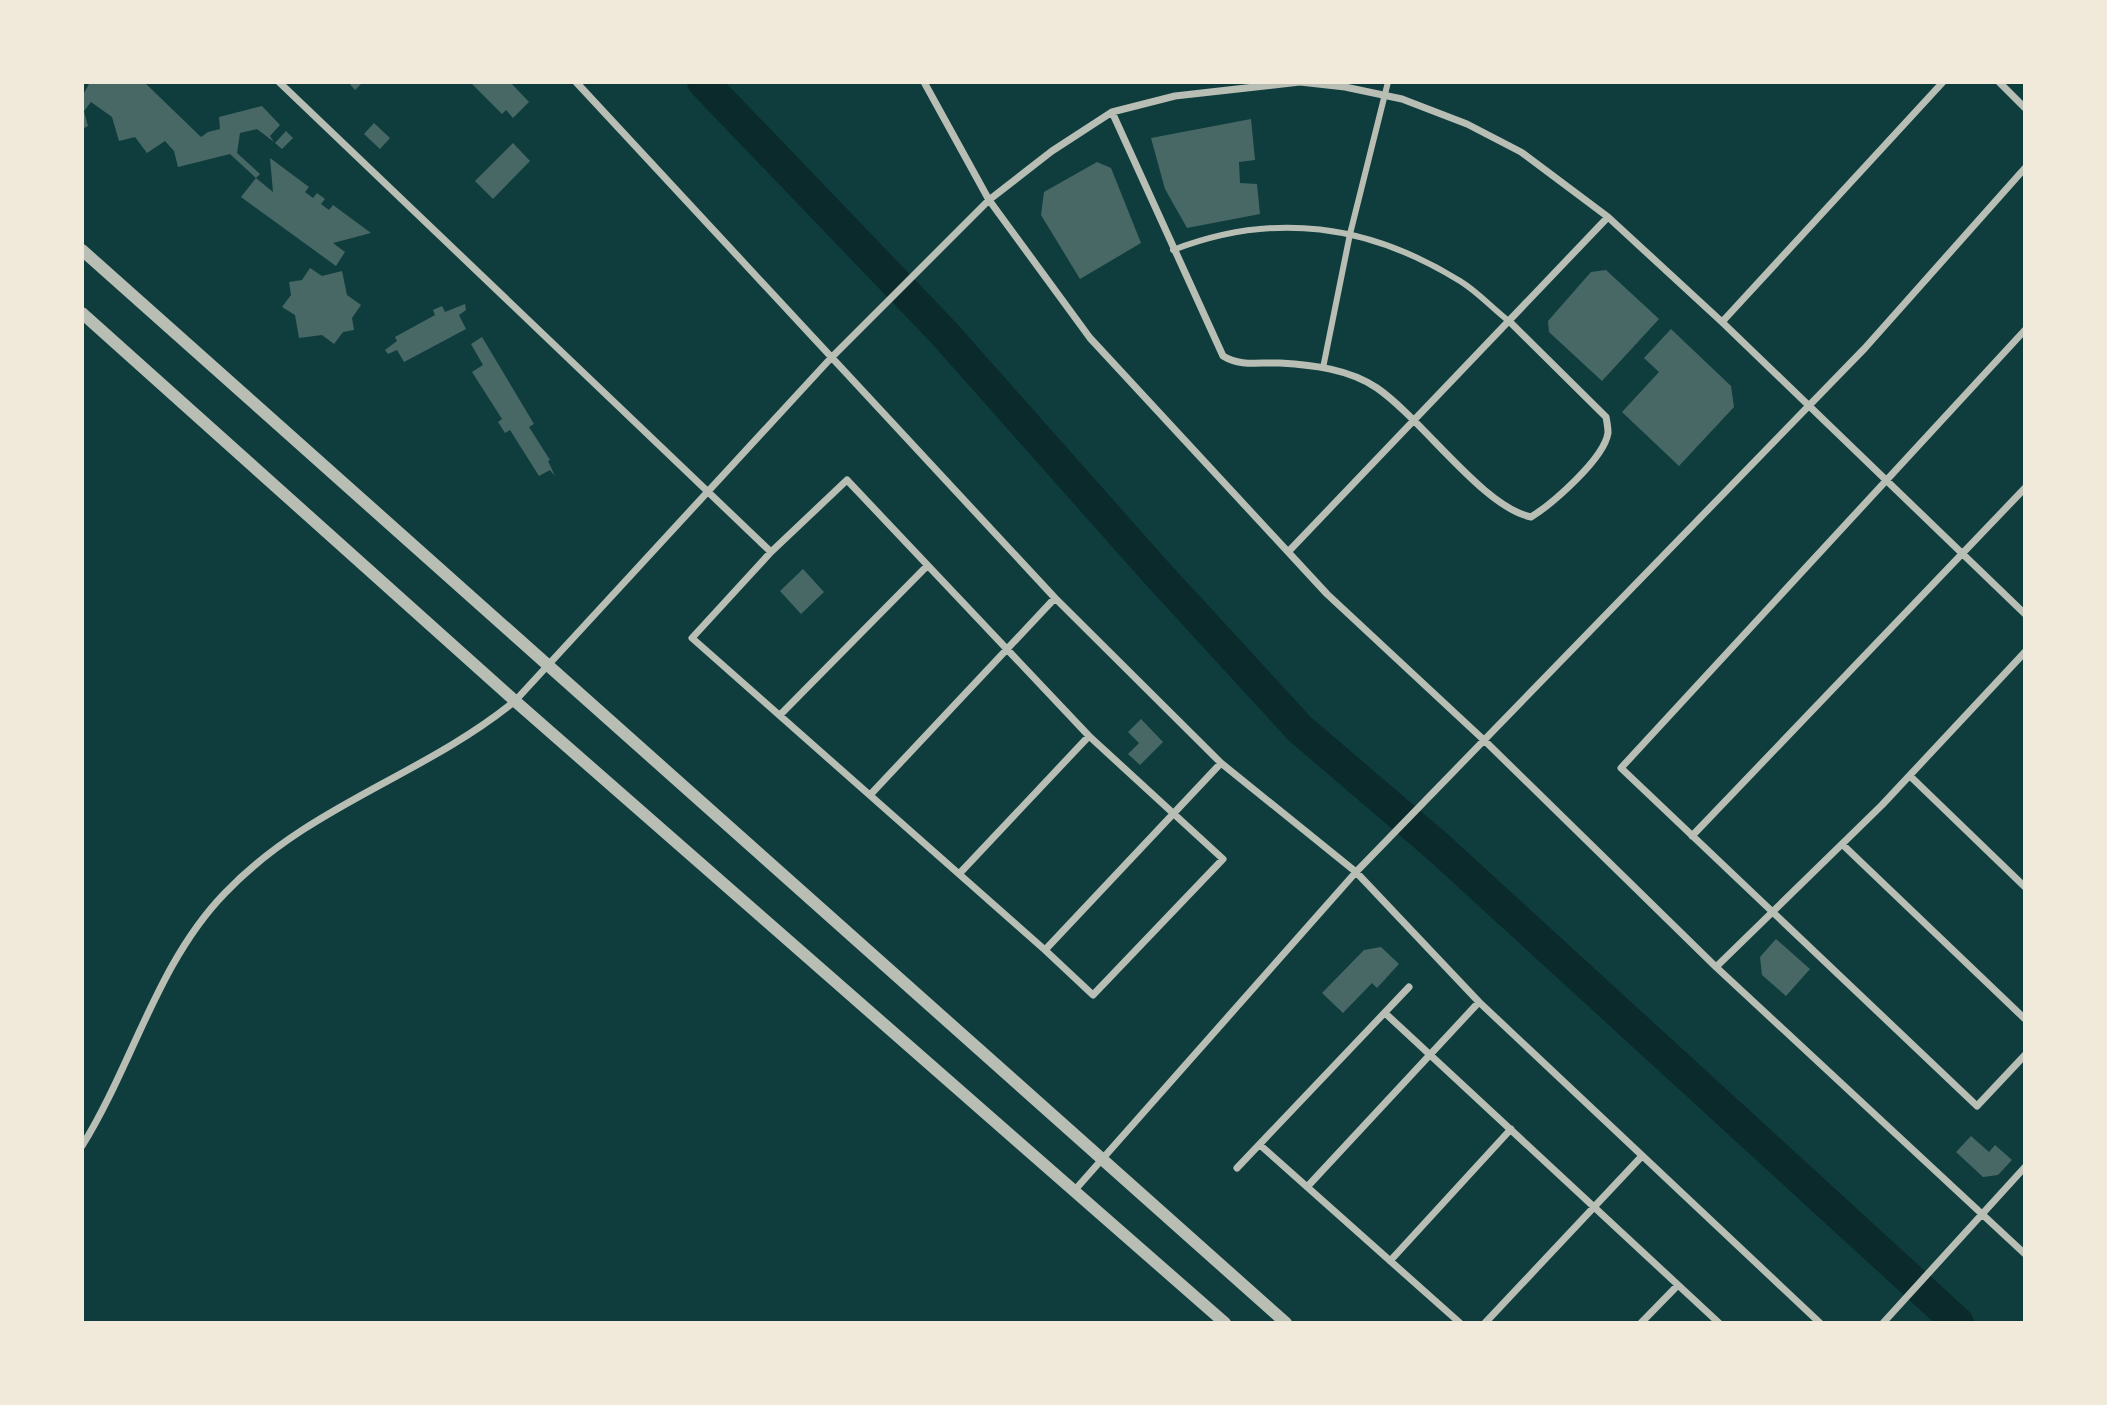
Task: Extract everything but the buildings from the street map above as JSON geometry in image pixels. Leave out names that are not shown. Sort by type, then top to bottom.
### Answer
[{"type":"street","points":[[279,82],[771,552]]},
{"type":"street","points":[[576,82],[830,359],[1055,598],[1222,763],[1356,872],[1479,1002],[1820,1323]]},
{"type":"street","points":[[924,82],[989,200],[1090,338],[1327,594],[1486,742],[1716,967],[2025,1254]]},
{"type":"street","points":[[1323,368],[1350,234],[1388,82]]},
{"type":"street","points":[[1722,322],[1943,82]]},
{"type":"street","points":[[1999,82],[2025,108]]},
{"type":"street","points":[[82,1146],[173,967],[203,919],[223,895],[294,833],[480,728],[515,701],[830,359],[947,239],[989,200],[1052,151],[1112,112],[1175,96],[1275,84],[1311,83],[1386,96],[1467,124],[1521,152],[1608,217],[1722,322],[2025,614]]},
{"type":"street","points":[[1112,112],[1173,250],[1223,356],[1244,364],[1279,363],[1333,369],[1375,387],[1417,421],[1456,462],[1513,513],[1531,517],[1551,505],[1600,452],[1608,434],[1606,417],[1510,322],[1451,276],[1399,248],[1350,234],[1306,227],[1261,227],[1212,235],[1173,250]]},
{"type":"street","points":[[1074,1191],[1356,872],[1486,742],[1809,406],[2025,168]]},
{"type":"street","points":[[1289,551],[1417,421],[1608,217]]},
{"type":"street","points":[[82,250],[1286,1323]]},
{"type":"street","points":[[82,313],[515,701],[1225,1323]]},
{"type":"street","points":[[2025,330],[1621,768],[1977,1106],[2025,1055]]},
{"type":"street","points":[[846,480],[1089,736],[1223,859],[1093,995],[692,638],[771,552],[846,480]]},
{"type":"street","points":[[1692,836],[2025,488]]},
{"type":"street","points":[[780,715],[927,566]]},
{"type":"street","points":[[870,795],[1055,598]]},
{"type":"street","points":[[1716,967],[1843,845],[2025,652]]},
{"type":"street","points":[[959,874],[1089,736]]},
{"type":"street","points":[[1045,950],[1222,763]]},
{"type":"street","points":[[1910,776],[2025,887]]},
{"type":"street","points":[[1843,845],[2025,1019]]},
{"type":"street","points":[[1237,1168],[1409,987]]},
{"type":"street","points":[[1307,1187],[1479,1002]]},
{"type":"street","points":[[1385,1013],[1719,1323]]},
{"type":"street","points":[[1390,1261],[1511,1129]]},
{"type":"street","points":[[1260,1145],[1460,1323]]},
{"type":"street","points":[[1485,1323],[1592,1205],[1642,1156]]},
{"type":"street","points":[[1883,1323],[2025,1167]]},
{"type":"street","points":[[1641,1323],[1678,1285]]},
{"type":"waterway","points":[[703,82],[943,332],[1154,570],[1300,729],[1438,847],[1958,1323]]}]
